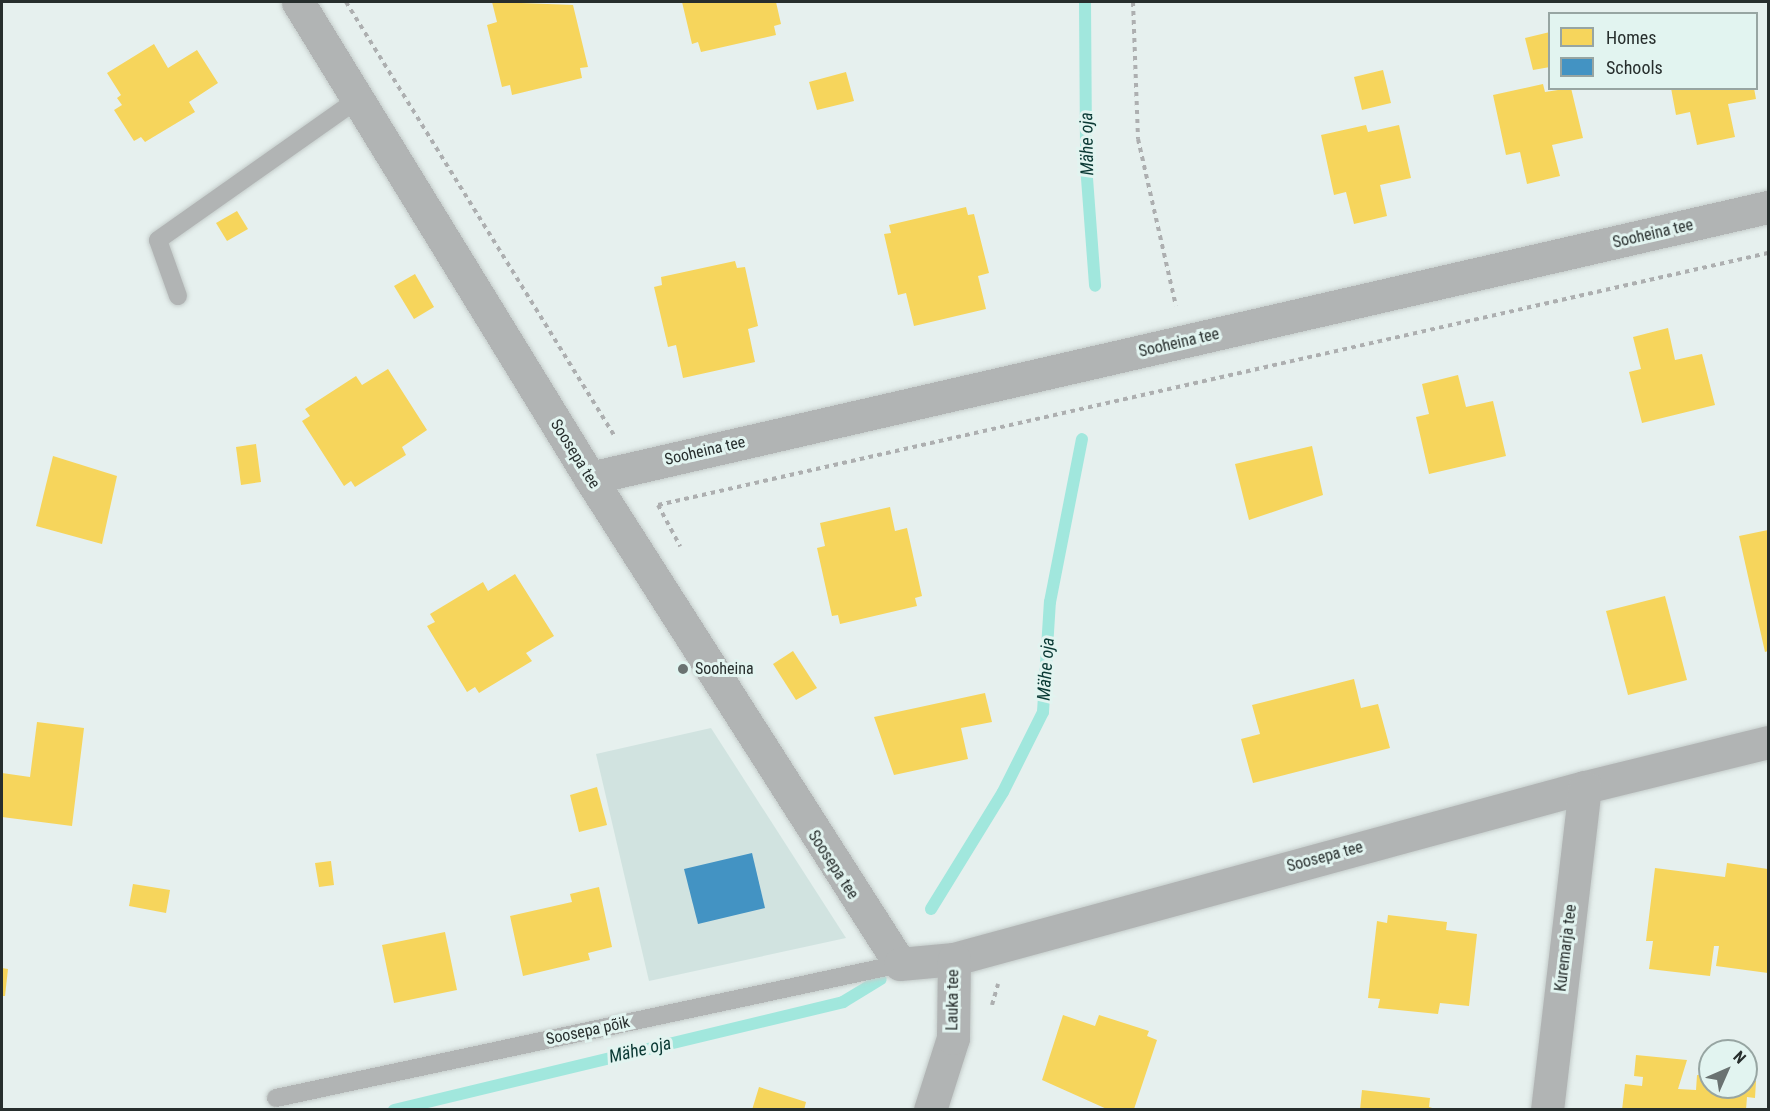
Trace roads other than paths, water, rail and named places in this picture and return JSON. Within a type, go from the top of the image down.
[{"type":"street","name":"Soosepa tee","points":[[298,2],[590,478],[900,964],[954,959],[1585,787],[1768,742]]},
{"type":"street","name":"Sooheina tee","points":[[590,478],[1768,207]]},
{"type":"street","name":"Kuremarja tee","points":[[1547,1110],[1585,787]]},
{"type":"street","name":"Lauka tee","points":[[930,1110],[953,1038],[954,959]]},
{"type":"lane","points":[[178,296],[158,240],[358,99]]},
{"type":"lane","name":"Soosepa põik","points":[[276,1098],[900,964]]},
{"type":"waterway","name":"Mähe oja","points":[[1085,2],[1086,165],[1095,286]]},
{"type":"waterway","name":"Mähe oja","points":[[931,909],[1003,792],[1043,712],[1050,602],[1082,439]]},
{"type":"waterway","name":"Mähe oja","points":[[394,1110],[843,1002],[881,979]]},
{"type":"place","name":"Sooheina","points":[[683,669]]}]
